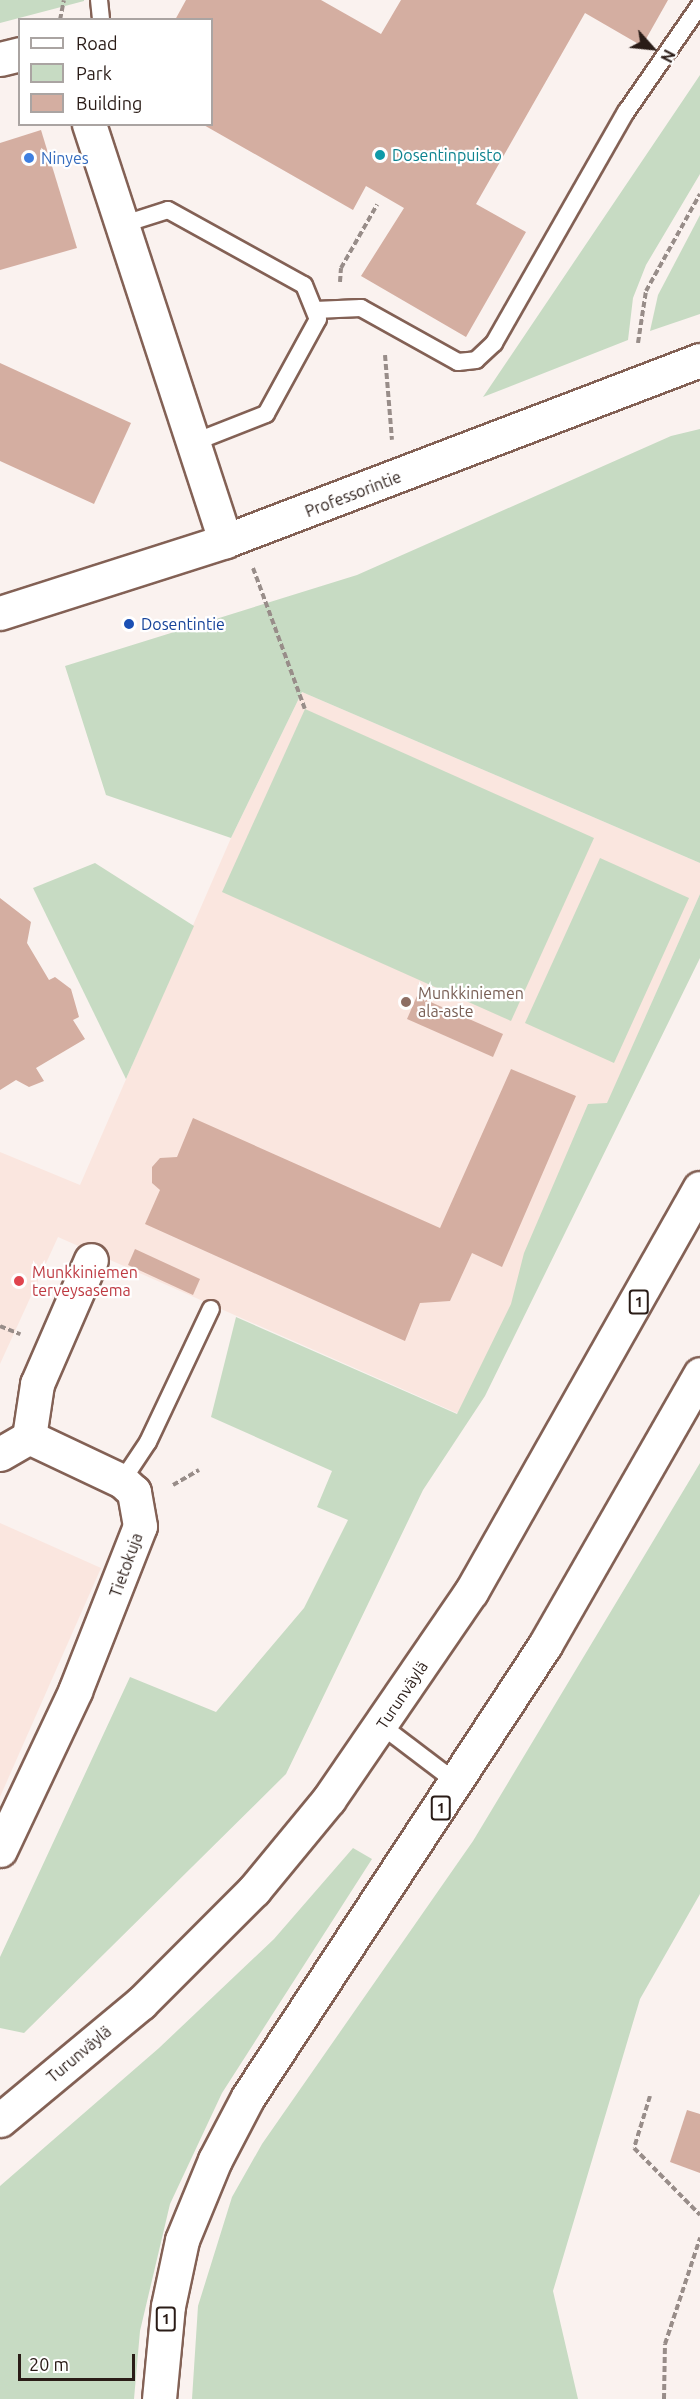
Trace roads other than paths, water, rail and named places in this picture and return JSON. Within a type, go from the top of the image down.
[{"type":"main road","points":[[0,59],[18,54]]},
{"type":"main road","points":[[90,126],[190,444],[225,541]]},
{"type":"main road","name":"Professorintie","points":[[0,613],[225,541],[700,360]]},
{"type":"main road","name":"Turunväylä","points":[[0,2120],[141,2003],[254,1890],[382,1726],[471,1592],[700,1188]]},
{"type":"main road","points":[[29,1437],[37,1384],[91,1260]]},
{"type":"main road","name":"1","points":[[159,2399],[168,2306],[182,2240],[215,2160],[248,2097],[457,1783],[544,1645],[700,1374]]},
{"type":"main road","points":[[0,1454],[29,1437]]},
{"type":"main road","points":[[29,1437],[122,1481]]},
{"type":"main road","name":"Tietokuja","points":[[0,1850],[131,1557],[140,1511],[134,1492],[122,1481]]},
{"type":"lane","points":[[99,0],[101,18]]},
{"type":"lane","points":[[315,310],[361,308],[458,363],[476,360],[494,343],[614,132],[700,5]]},
{"type":"lane","points":[[121,225],[168,210],[304,285],[318,319],[266,414],[190,444]]},
{"type":"lane","points":[[122,1481],[148,1442],[211,1309]]},
{"type":"lane","points":[[382,1726],[457,1783]]},
{"type":"place","name":"Dosentinpuisto","points":[[380,155]]},
{"type":"place","name":"Ninyes","points":[[29,158]]},
{"type":"place","name":"Dosentintie","points":[[129,624]]},
{"type":"place","name":"Munkkiniemen ala-aste","points":[[406,1002]]},
{"type":"place","name":"Munkkiniemen terveysasema","points":[[19,1281]]}]
